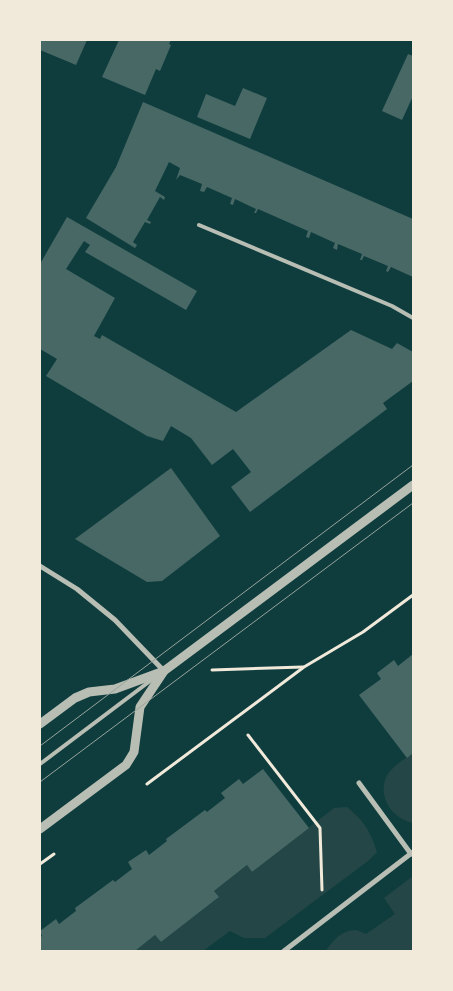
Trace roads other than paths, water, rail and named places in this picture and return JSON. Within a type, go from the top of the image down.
[{"type":"street","points":[[40,724],[75,698],[89,692],[115,690],[164,671],[413,485]]},
{"type":"street","points":[[40,566],[77,590],[115,620],[164,671]]},
{"type":"street","points":[[40,829],[126,765],[134,752],[140,707],[164,671]]},
{"type":"street","points":[[284,951],[412,853],[359,783]]},
{"type":"lane","points":[[199,224],[392,306],[413,318]]},
{"type":"lane","points":[[40,764],[164,671]]},
{"type":"tram line","points":[[40,746],[413,465]]},
{"type":"tram line","points":[[40,782],[413,503]]}]
